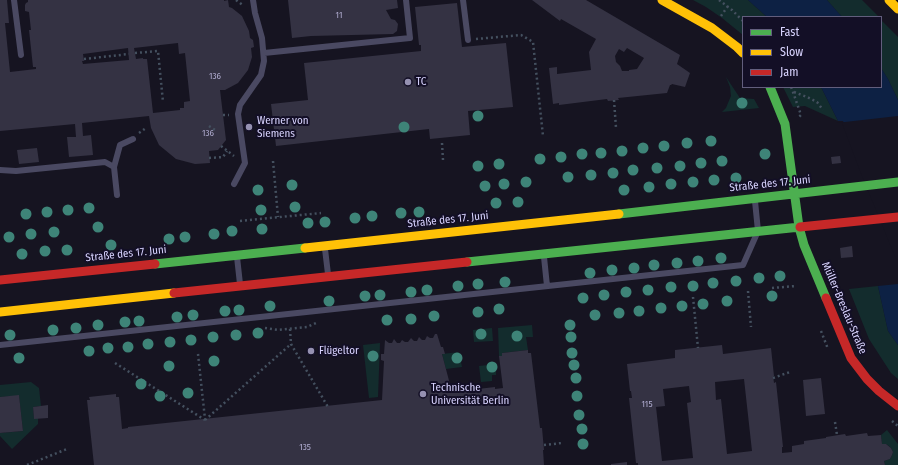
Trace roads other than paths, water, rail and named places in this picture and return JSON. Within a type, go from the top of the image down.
[{"type":"main road","points":[[662,0],[712,28],[742,52]]},
{"type":"main road","points":[[888,0],[898,8]]},
{"type":"main road","name":"Müller-Breslau-Straße","points":[[770,88],[784,124],[799,227],[804,245],[851,358],[867,379],[898,406]]},
{"type":"main road","name":"Straße des 17. Juni","points":[[0,280],[465,231],[898,182]]},
{"type":"main road","points":[[0,312],[898,216]]},
{"type":"lane","points":[[14,0],[21,55]]},
{"type":"lane","points":[[234,184],[245,163],[238,114],[240,105],[261,75],[264,61],[262,38],[253,0]]},
{"type":"lane","points":[[264,53],[410,38],[406,0]]},
{"type":"lane","points":[[463,0],[468,40]]},
{"type":"lane","points":[[117,195],[114,167],[120,145],[133,138]]},
{"type":"lane","points":[[0,170],[16,170],[105,162],[114,167]]},
{"type":"lane","points":[[0,345],[743,265],[758,231],[754,198]]},
{"type":"lane","points":[[325,246],[329,276]]},
{"type":"lane","points":[[543,253],[547,286]]},
{"type":"lane","points":[[237,255],[240,286]]},
{"type":"water","points":[[748,0],[827,0],[841,16],[766,16]]},
{"type":"water","points":[[882,70],[898,100],[898,258],[843,121],[838,121],[822,88],[882,88]]},
{"type":"water","points":[[898,284],[898,345],[888,331],[878,286]]},
{"type":"place","name":"TC","points":[[408,82]]},
{"type":"place","name":"Werner von Siemens","points":[[249,127]]},
{"type":"place","name":"Flügeltor","points":[[311,351]]},
{"type":"place","name":"Technische Universität Berlin","points":[[423,394]]}]
